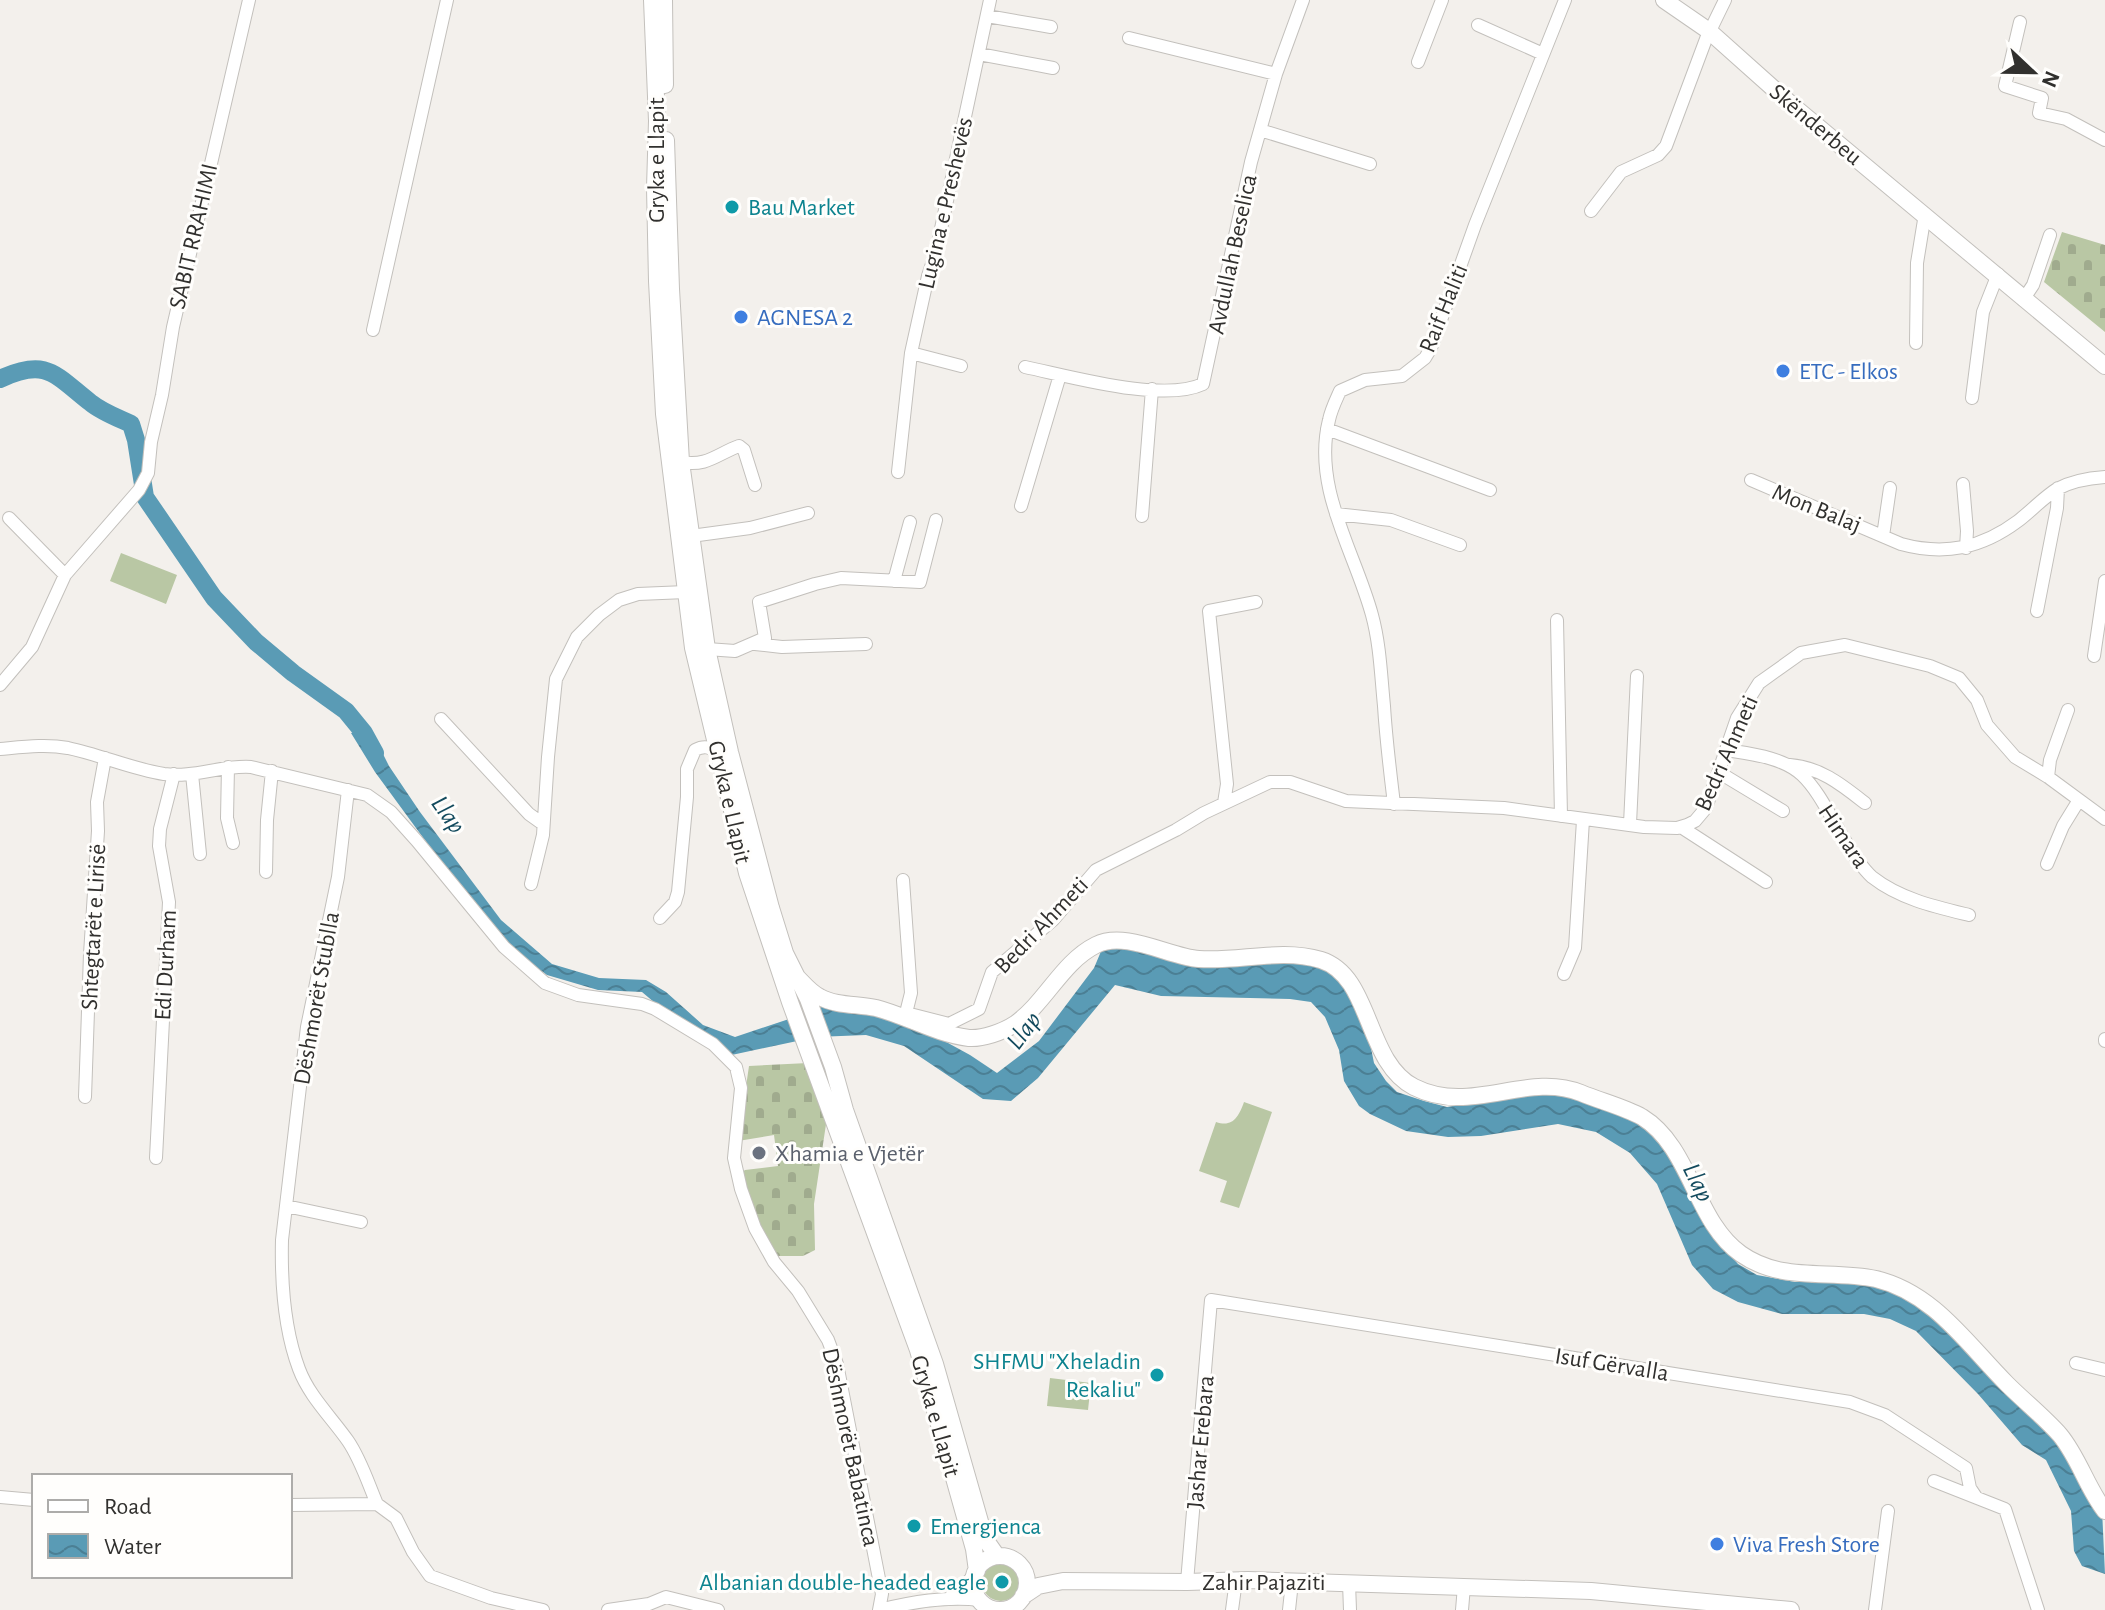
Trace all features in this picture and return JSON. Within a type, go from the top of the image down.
[{"type":"main road","name":"Gryka e Llapit","points":[[652,0],[657,121],[657,281],[664,414],[693,648],[712,702]]},
{"type":"main road","name":"Gryka e Llapit","points":[[664,0],[671,289],[681,462],[712,702],[747,873],[790,1002],[918,1350],[974,1549],[976,1574]]},
{"type":"main road","name":"Skënderbeu","points":[[1665,0],[1709,31],[1793,106],[2105,366]]},
{"type":"main road","name":"Gryka e Llapit","points":[[722,752],[771,908],[796,976],[810,993],[845,1110],[935,1364],[985,1539],[997,1556]]},
{"type":"main road","points":[[810,993],[823,999],[877,1008],[949,1034],[974,1038],[1015,1023],[1074,961],[1100,942],[1129,942],[1197,959],[1268,954],[1322,960],[1347,977],[1393,1071],[1410,1085],[1437,1097],[1482,1097],[1552,1085],[1574,1090],[1643,1118],[1675,1150],[1718,1229],[1740,1254],[1784,1272],[1874,1279],[1910,1291],[1947,1319],[1988,1365],[2060,1435],[2079,1464],[2092,1494],[2105,1511]]},
{"type":"main road","points":[[997,1556],[1010,1558],[1021,1565],[1027,1583],[1017,1604],[1002,1609],[984,1605],[974,1589],[976,1574],[985,1561],[997,1556]]},
{"type":"main road","name":"Zahir Pajaziti","points":[[1021,1565],[1036,1574],[1063,1581]]},
{"type":"main road","name":"Zahir Pajaziti","points":[[1017,1604],[1038,1586],[1063,1581],[1236,1580],[1591,1591],[1702,1606],[1791,1610]]},
{"type":"street","name":"SABIT RRAHIMI","points":[[0,685],[32,647],[65,575],[139,490],[148,473],[173,327],[249,0]]},
{"type":"street","points":[[373,330],[447,0]]},
{"type":"street","name":"Lugina e Preshevës","points":[[898,472],[911,353],[990,0]]},
{"type":"street","name":"Avdullah Beselica","points":[[1025,367],[1152,389],[1193,389],[1203,384],[1260,130],[1303,0]]},
{"type":"street","points":[[1418,62],[1442,0]]},
{"type":"street","name":"Raif Haliti","points":[[1394,804],[1372,615],[1336,514],[1326,456],[1329,418],[1340,391],[1365,380],[1402,376],[1425,358],[1431,348],[1475,225],[1565,0]]},
{"type":"street","points":[[1591,211],[1621,172],[1658,155],[1666,146],[1709,31],[1725,0]]},
{"type":"street","points":[[987,16],[1051,27]]},
{"type":"street","points":[[2020,22],[2005,86],[2042,98],[2039,113],[2066,119],[2105,140]]},
{"type":"street","points":[[1478,25],[1543,54]]},
{"type":"street","points":[[1129,38],[1276,74]]},
{"type":"street","points":[[979,54],[1053,68]]},
{"type":"street","points":[[1260,130],[1370,164]]},
{"type":"street","points":[[1916,343],[1917,263],[1925,214]]},
{"type":"street","points":[[2023,300],[2033,285],[2050,235]]},
{"type":"street","points":[[1972,398],[1983,312],[1998,274]]},
{"type":"street","points":[[911,353],[961,366]]},
{"type":"street","points":[[1021,506],[1060,375]]},
{"type":"street","points":[[1142,516],[1152,389]]},
{"type":"street","points":[[1327,429],[1490,490]]},
{"type":"street","points":[[681,462],[704,463],[739,446],[744,450],[755,485]]},
{"type":"street","name":"Mon Balaj","points":[[1751,480],[1923,550],[1966,548],[2002,532],[2058,488],[2105,477]]},
{"type":"street","points":[[1963,484],[1966,548]]},
{"type":"street","name":"Mon Balaj","points":[[1883,536],[1890,488]]},
{"type":"street","points":[[2037,611],[2058,488]]},
{"type":"street","points":[[691,536],[750,528],[808,513]]},
{"type":"street","points":[[1336,514],[1391,520],[1460,545]]},
{"type":"street","points":[[9,518],[65,575]]},
{"type":"street","points":[[707,649],[735,651],[765,638],[759,602],[815,584],[841,578],[920,582],[936,520]]},
{"type":"street","points":[[894,581],[910,522]]},
{"type":"street","points":[[2094,656],[2105,581]]},
{"type":"street","points":[[531,884],[543,824],[556,679],[577,637],[619,600],[638,594],[686,592]]},
{"type":"street","points":[[1224,803],[1227,784],[1209,611],[1256,602]]},
{"type":"street","points":[[1557,620],[1561,816]]},
{"type":"street","points":[[748,645],[866,644]]},
{"type":"street","name":"Bedri Ahmeti","points":[[903,880],[911,993],[906,1013],[949,1024],[979,1009],[992,972],[1053,920],[1096,870],[1270,782],[1290,782],[1346,801],[1504,808],[1644,827],[1681,827],[1695,821],[1706,808],[1737,718],[1759,683],[1801,653],[1845,645],[1930,666],[1959,678],[1977,700],[1987,725],[2015,757],[2105,819]]},
{"type":"street","points":[[1630,824],[1637,676]]},
{"type":"street","points":[[2048,777],[2050,760],[2068,710]]},
{"type":"street","points":[[441,719],[529,814],[543,824]]},
{"type":"street","points":[[660,918],[675,902],[678,892],[687,769],[695,750],[702,746],[722,752]]},
{"type":"street","name":"Dëshmorët Babatinca","points":[[0,749],[65,748],[174,774],[251,767],[367,795],[391,812],[504,947],[545,983],[578,995],[642,1004],[713,1044],[736,1067],[741,1088],[734,1143],[735,1171],[755,1228],[774,1262],[798,1291],[828,1340],[837,1364],[882,1594],[879,1610]]},
{"type":"street","name":"Himara","points":[[1726,750],[1787,765],[1803,776],[1869,874],[1899,894],[1969,915]]},
{"type":"street","name":"Shtegtarët e Lirisë","points":[[85,1097],[97,802],[105,758]]},
{"type":"street","points":[[1787,765],[1808,767],[1837,781],[1865,803]]},
{"type":"street","points":[[228,767],[227,818],[233,843]]},
{"type":"street","points":[[266,872],[272,771]]},
{"type":"street","points":[[1720,773],[1783,811]]},
{"type":"street","name":"Edi Durham","points":[[156,1158],[169,902],[159,846],[160,829],[174,774]]},
{"type":"street","points":[[192,774],[200,854]]},
{"type":"street","name":"Dëshmorët Stublla","points":[[348,790],[338,877],[307,1027],[286,1206],[282,1271],[291,1338],[299,1368],[350,1444],[377,1504],[396,1518],[413,1552],[430,1576],[490,1604],[543,1610]]},
{"type":"street","points":[[2047,864],[2063,826],[2079,800]]},
{"type":"street","points":[[1564,974],[1575,948],[1583,820]]},
{"type":"street","points":[[1681,827],[1766,882]]},
{"type":"street","points":[[286,1206],[361,1222]]},
{"type":"street","name":"Isuf Gërvalla","points":[[1211,1300],[1850,1402],[1885,1415],[1966,1468],[1970,1488],[1976,1497]]},
{"type":"street","name":"Jashar Erebara","points":[[1187,1582],[1211,1300]]},
{"type":"street","points":[[2076,1363],[2105,1370]]},
{"type":"street","points":[[1934,1481],[2005,1509],[2038,1610]]},
{"type":"street","points":[[0,1497],[32,1500]]},
{"type":"street","points":[[292,1505],[377,1504]]},
{"type":"street","points":[[1875,1610],[1888,1511]]},
{"type":"street","points":[[948,1599],[976,1574]]},
{"type":"street","points":[[1232,1610],[1236,1580]]},
{"type":"street","points":[[1289,1610],[1292,1582]]},
{"type":"street","points":[[1349,1583],[1350,1610]]},
{"type":"street","points":[[1462,1610],[1464,1586]]},
{"type":"street","points":[[608,1610],[649,1604],[666,1597],[718,1610]]},
{"type":"street","points":[[879,1610],[948,1599],[984,1605]]},
{"type":"green space","points":[[2062,232],[2105,245],[2105,332],[2044,282]]},
{"type":"green space","points":[[121,553],[177,575],[166,604],[110,581]]},
{"type":"green space","points":[[808,1063],[828,1111],[814,1204],[815,1250],[803,1256],[777,1256],[767,1243],[741,1173],[778,1166],[774,1135],[738,1141],[749,1066]]},
{"type":"green space","points":[[1244,1102],[1272,1112],[1239,1208],[1220,1202],[1227,1181],[1199,1171],[1216,1122],[1231,1122]]},
{"type":"green space","points":[[1050,1378],[1091,1383],[1088,1410],[1047,1406]]},
{"type":"green space","points":[[1001,1563],[1014,1569],[1020,1582],[1014,1595],[1001,1601],[988,1595],[982,1582],[988,1569]]},
{"type":"water","points":[[371,730],[389,766],[420,812],[501,920],[552,964],[599,978],[646,980],[666,992],[703,1025],[735,1037],[789,1019],[815,1004],[906,1020],[997,1073],[1039,1041],[1094,968],[1102,949],[1135,948],[1296,961],[1327,969],[1355,1000],[1374,1063],[1386,1081],[1397,1092],[1424,1101],[1447,1107],[1566,1090],[1616,1108],[1658,1135],[1714,1236],[1738,1264],[1757,1275],[1795,1282],[1848,1281],[1886,1285],[1917,1299],[2036,1410],[2102,1509],[2105,1574],[2082,1566],[2074,1551],[2071,1511],[2046,1460],[2022,1445],[1978,1394],[1916,1331],[1890,1319],[1864,1314],[1782,1314],[1738,1302],[1713,1289],[1692,1265],[1657,1184],[1630,1153],[1596,1132],[1558,1124],[1481,1136],[1448,1137],[1406,1131],[1359,1106],[1344,1081],[1339,1050],[1325,1017],[1311,1002],[1290,999],[1161,996],[1115,985],[1038,1078],[1011,1101],[983,1099],[904,1046],[866,1035],[816,1037],[727,1056],[713,1052],[642,992],[598,990],[547,975],[518,954],[446,869],[375,772],[351,733]]},
{"type":"waterway","name":"Llap","points":[[0,379],[29,370],[50,372],[95,406],[131,424],[145,497],[214,598],[256,642],[346,711],[375,753]]},
{"type":"place","name":"Bau Market","points":[[732,207]]},
{"type":"place","name":"AGNESA 2","points":[[741,317]]},
{"type":"place","name":"ETC - Elkos","points":[[1783,371]]},
{"type":"place","name":"Xhamia e Vjetër","points":[[759,1153]]},
{"type":"place","name":"SHFMU \"Xheladin Rekaliu\"","points":[[1157,1375]]},
{"type":"place","name":"Emergjenca","points":[[914,1526]]},
{"type":"place","name":"Viva Fresh Store","points":[[1717,1544]]},
{"type":"place","name":"Albanian double-headed eagle","points":[[1002,1582]]}]
